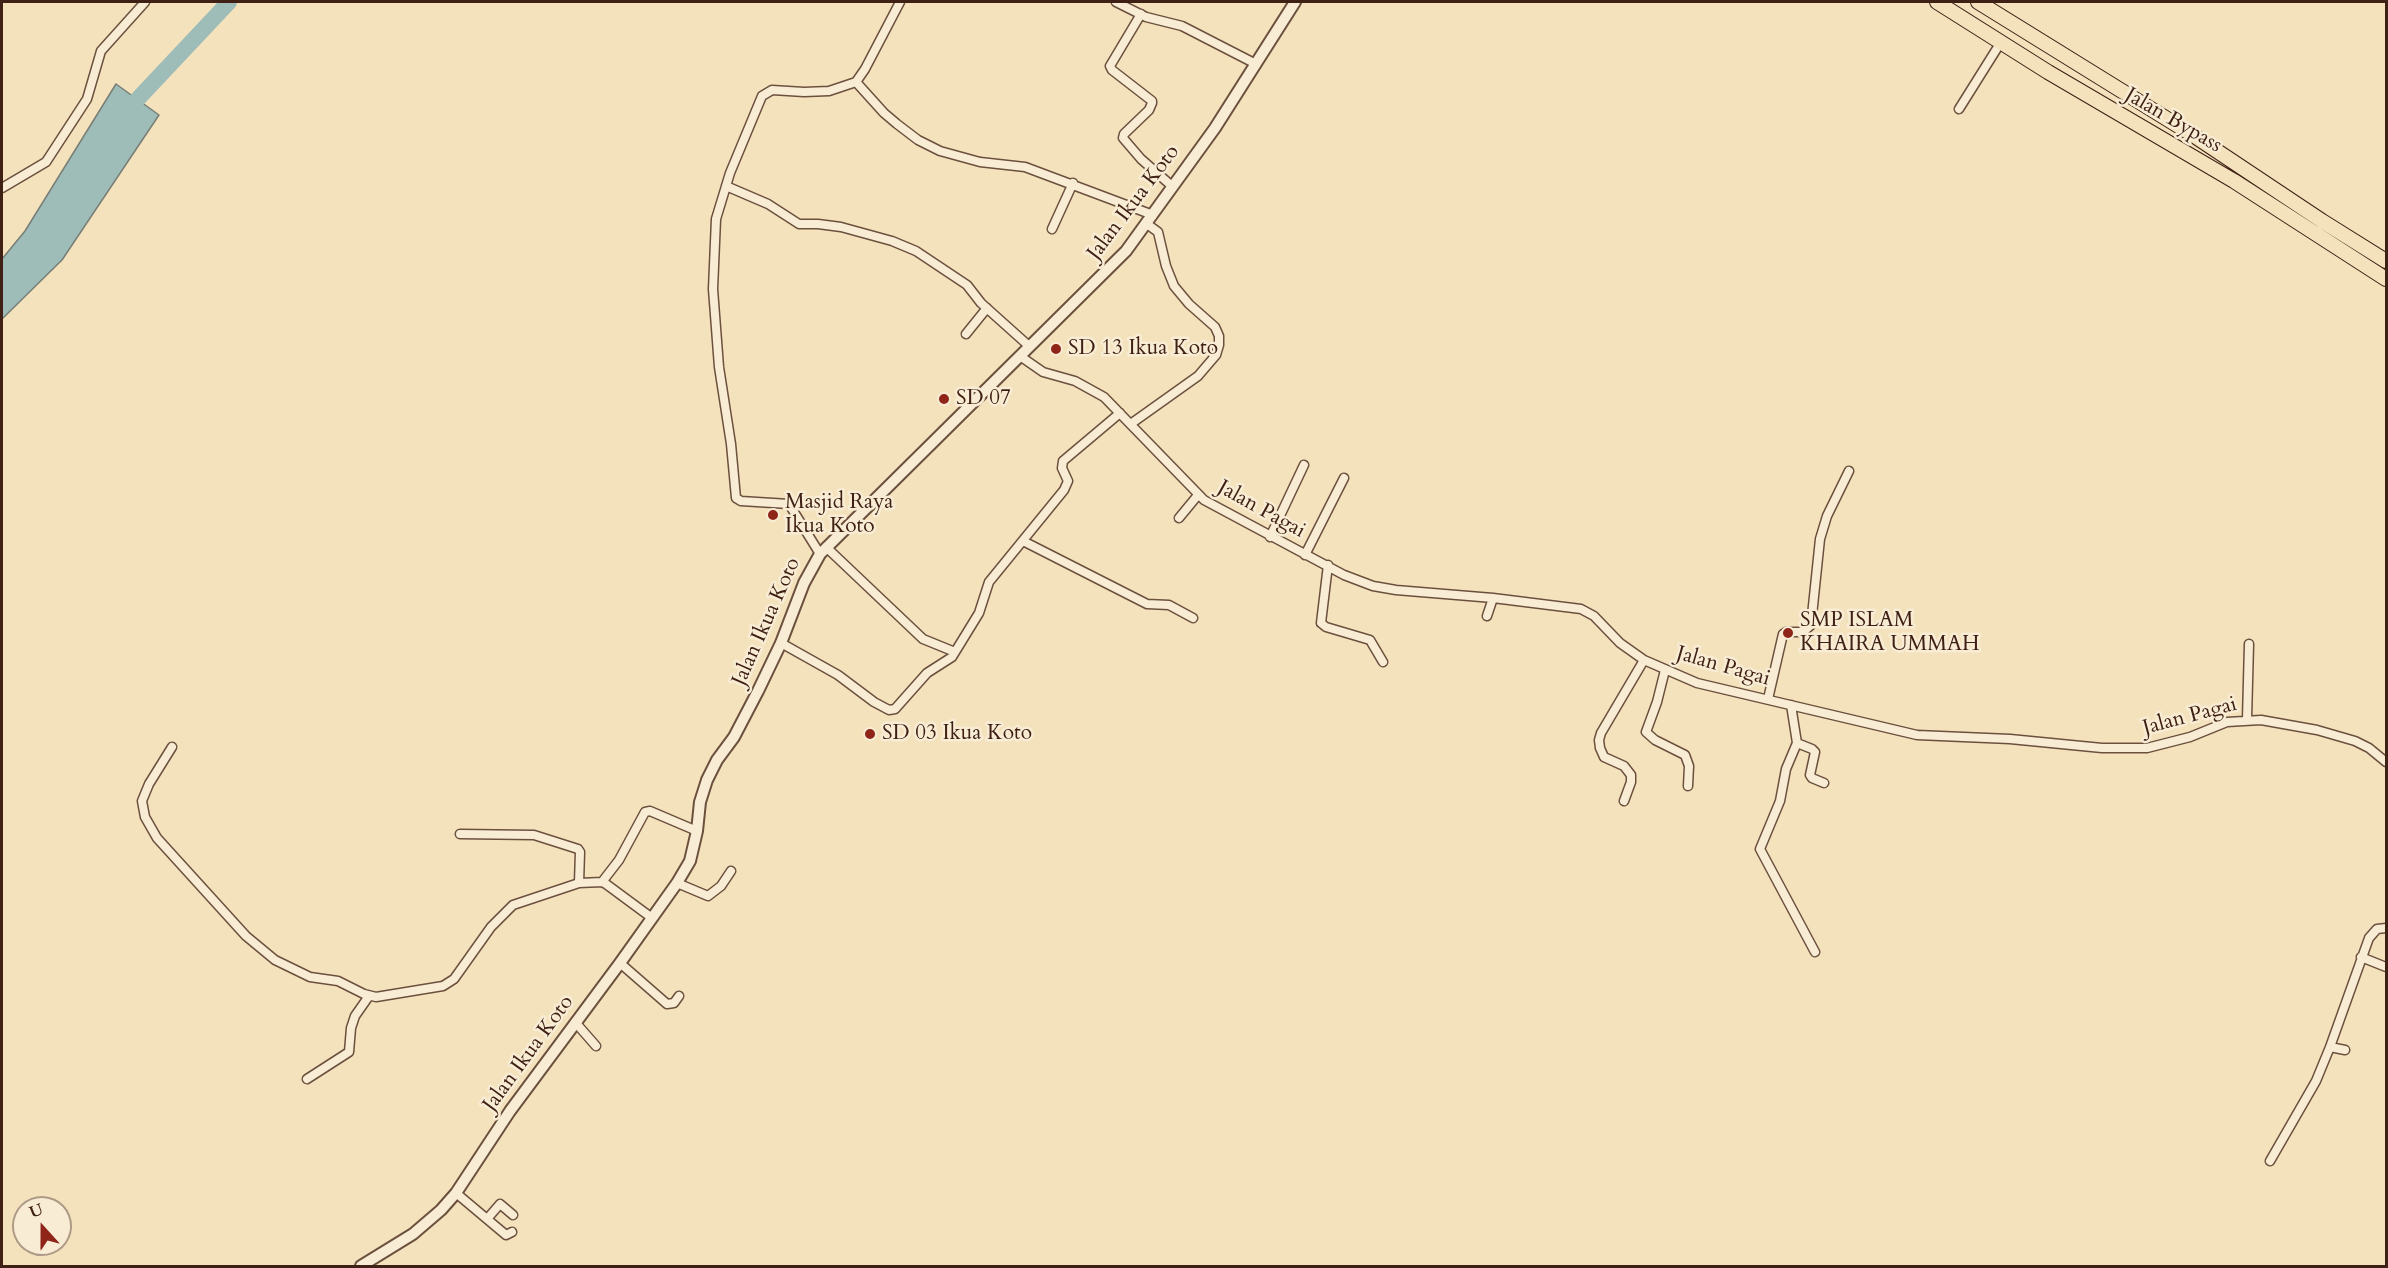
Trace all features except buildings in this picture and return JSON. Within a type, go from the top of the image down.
[{"type":"highway","name":"Jalan Bypass","points":[[1937,2],[2234,181],[2386,279]]},
{"type":"highway","points":[[1978,2],[2193,135],[2386,261]]},
{"type":"street","points":[[2,188],[46,162],[87,99],[100,51],[145,2]]},
{"type":"street","points":[[900,2],[866,69],[856,82],[829,91],[772,90],[765,93],[726,186],[716,219],[712,289],[719,367],[736,498],[741,501],[789,504],[823,550],[918,634],[931,643],[955,652]]},
{"type":"street","points":[[1116,2],[1141,14],[1182,26],[1256,64]]},
{"type":"street","name":"Jalan Ikua Koto","points":[[360,1266],[412,1234],[441,1210],[456,1193],[510,1111],[677,882],[690,861],[697,831],[700,802],[707,780],[717,760],[734,737],[781,643],[804,583],[823,550],[1126,251],[1215,128],[1295,2]]},
{"type":"street","points":[[1141,14],[1110,66],[1112,70],[1152,100],[1149,110],[1124,134],[1124,138],[1141,159],[1173,187]]},
{"type":"street","points":[[1959,109],[2001,42]]},
{"type":"street","points":[[856,82],[891,119],[918,140],[940,151],[986,164],[1024,167],[1073,183],[1150,219],[1158,232],[1166,266],[1174,286],[1188,304],[1215,327],[1219,336],[1219,345],[1216,355],[1198,376],[1132,423]]},
{"type":"street","points":[[1052,229],[1073,183]]},
{"type":"street","points":[[726,186],[768,204],[799,224],[829,225],[908,247],[967,285],[987,308],[1029,346]]},
{"type":"street","points":[[966,334],[987,308]]},
{"type":"street","name":"Jalan Pagai","points":[[1020,356],[1043,372],[1091,389],[1104,397],[1132,423],[1197,495],[1270,537],[1344,575],[1373,586],[1581,609],[1589,612],[1620,643],[1644,660],[1697,683],[1917,735],[2010,739],[2102,748],[2147,748],[2165,745],[2227,722],[2247,719],[2282,723],[2355,741],[2369,748],[2386,762]]},
{"type":"street","points":[[781,643],[838,675],[864,696],[889,710],[895,709],[917,682],[947,661],[955,652],[979,614],[989,582],[1067,486],[1068,481],[1062,468],[1063,461],[1120,413]]},
{"type":"street","points":[[1270,537],[1304,465]]},
{"type":"street","points":[[1768,699],[1783,634],[1806,631],[1811,625],[1820,539],[1827,516],[1849,471]]},
{"type":"street","points":[[1305,555],[1344,478]]},
{"type":"street","points":[[1179,518],[1197,495]]},
{"type":"street","points":[[1023,541],[1147,604],[1169,605],[1193,618]]},
{"type":"street","points":[[1328,566],[1321,623],[1326,627],[1370,640],[1383,662]]},
{"type":"street","points":[[1487,616],[1493,598]]},
{"type":"street","points":[[2247,719],[2249,644]]},
{"type":"street","points":[[1624,801],[1631,782],[1630,775],[1624,766],[1604,757],[1599,740],[1644,660]]},
{"type":"street","points":[[1665,670],[1646,732],[1655,740],[1685,755],[1689,766],[1688,786]]},
{"type":"street","points":[[1791,705],[1797,743],[1786,769],[1780,801],[1760,849],[1815,952]]},
{"type":"street","points":[[1797,743],[1814,751],[1810,775],[1824,783]]},
{"type":"street","points":[[172,747],[149,784],[142,801],[145,817],[162,845],[177,858],[246,936],[274,960],[310,977],[338,981],[369,996],[391,996],[449,984],[505,910],[518,902],[579,883],[602,882],[652,918]]},
{"type":"street","points":[[602,882],[619,860],[647,811],[697,831]]},
{"type":"street","points":[[460,834],[534,835],[578,849],[580,852],[579,883]]},
{"type":"street","points":[[677,882],[708,896],[721,886],[731,871]]},
{"type":"street","points":[[2270,1161],[2316,1081],[2361,957],[2373,932],[2386,928]]},
{"type":"street","points":[[2361,957],[2386,967]]},
{"type":"street","points":[[620,963],[667,1004],[674,1003],[679,996]]},
{"type":"street","points":[[307,1079],[349,1052],[351,1029],[355,1016],[369,996]]},
{"type":"street","points":[[575,1022],[597,1046]]},
{"type":"street","points":[[2330,1047],[2345,1050]]},
{"type":"street","points":[[456,1193],[506,1235],[512,1232]]},
{"type":"street","points":[[487,1219],[500,1204],[513,1215]]},
{"type":"water","points":[[116,84],[159,115],[62,260],[2,319],[2,259],[25,231]]},
{"type":"waterway","points":[[125,116],[134,103],[229,2]]},
{"type":"place","name":"SD 13 Ikua Koto","points":[[1056,349]]},
{"type":"place","name":"SD 07","points":[[944,399]]},
{"type":"place","name":"Masjid Raya Ikua Koto","points":[[773,515]]},
{"type":"place","name":"SMP ISLAM KHAIRA UMMAH","points":[[1788,633]]},
{"type":"place","name":"SD 03 Ikua Koto","points":[[870,734]]}]
